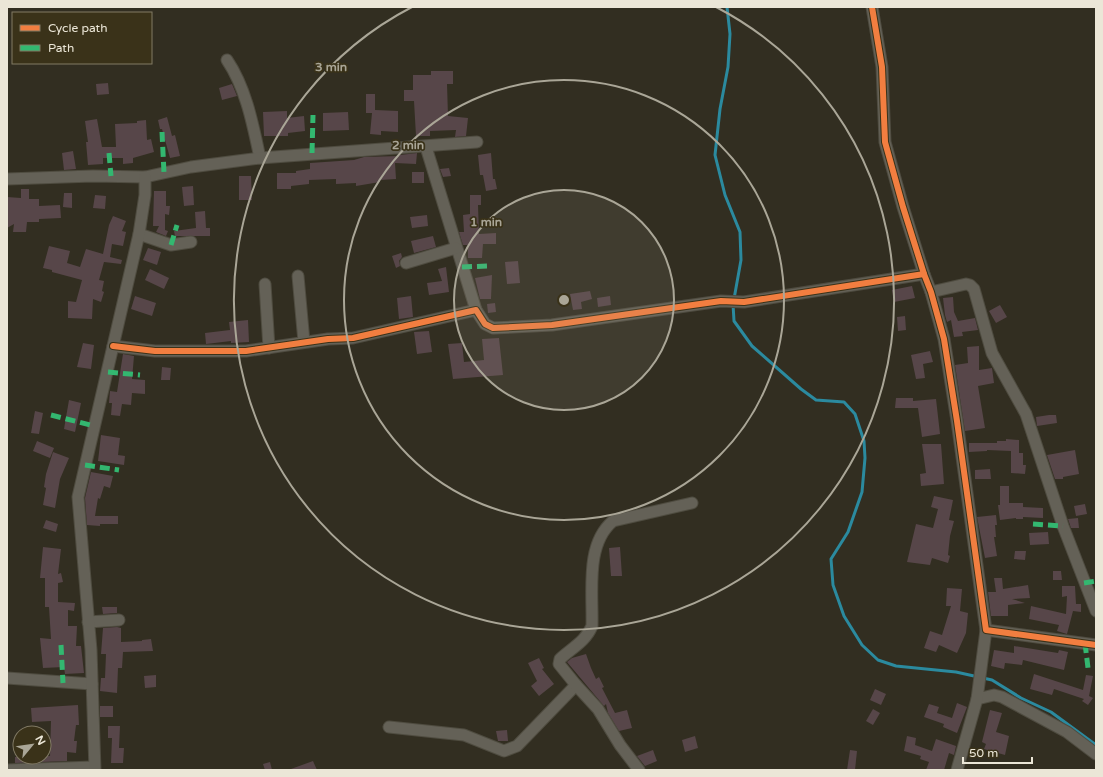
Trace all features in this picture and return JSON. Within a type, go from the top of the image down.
[{"type":"street","points":[[872,7],[882,67],[885,142],[924,274],[931,292],[950,373],[986,630],[984,657],[977,695],[958,770]]},
{"type":"street","points":[[226,60],[240,84],[254,131],[260,158]]},
{"type":"street","points":[[7,179],[102,176],[145,177],[191,167],[260,158],[312,153],[426,147],[477,142]]},
{"type":"street","points":[[426,147],[476,310],[485,324],[493,328],[552,324],[721,301],[744,302],[924,274]]},
{"type":"street","points":[[7,770],[95,769],[92,684],[78,497],[139,234],[145,195],[145,177]]},
{"type":"street","points":[[139,234],[171,245],[191,242]]},
{"type":"street","points":[[406,263],[456,248]]},
{"type":"street","points":[[298,276],[304,342]]},
{"type":"street","points":[[266,284],[269,348]]},
{"type":"street","points":[[931,292],[966,284],[970,285],[974,289],[992,352],[1029,420],[1063,526],[1096,611]]},
{"type":"street","points":[[113,346],[155,350],[246,351],[304,342],[353,338],[476,310]]},
{"type":"street","points":[[639,770],[620,745],[598,709],[576,685],[560,664],[560,659],[589,634],[592,626],[595,548],[604,528],[613,521],[692,503]]},
{"type":"street","points":[[88,622],[119,620]]},
{"type":"street","points":[[986,630],[1096,645]]},
{"type":"street","points":[[7,678],[92,684]]},
{"type":"street","points":[[389,727],[464,735],[497,749],[510,750],[517,746],[576,685]]},
{"type":"street","points":[[977,695],[994,695],[1002,697],[1067,732],[1096,754]]},
{"type":"building","points":[[431,71],[453,71],[453,84],[447,84],[448,116],[468,118],[466,136],[455,137],[456,130],[430,131],[430,136],[416,136],[414,101],[404,101],[404,90],[413,90],[413,75],[431,75]]},
{"type":"building","points":[[108,83],[109,94],[97,95],[96,84]]},
{"type":"building","points":[[232,84],[237,96],[222,100],[219,88]]},
{"type":"building","points":[[366,94],[375,94],[375,110],[398,111],[398,132],[381,131],[381,135],[370,134],[372,113],[366,113]]},
{"type":"building","points":[[287,111],[287,118],[304,116],[305,131],[288,133],[288,136],[264,136],[263,112]]},
{"type":"building","points":[[348,112],[349,130],[323,131],[323,113]]},
{"type":"building","points":[[167,117],[172,136],[175,135],[180,156],[170,158],[158,120]]},
{"type":"building","points":[[97,119],[102,147],[116,147],[115,124],[137,123],[137,121],[146,120],[147,140],[151,139],[154,152],[133,158],[133,163],[123,164],[123,158],[103,158],[103,164],[88,165],[86,142],[88,142],[85,121]]},
{"type":"building","points":[[73,151],[76,169],[64,170],[62,153]]},
{"type":"building","points":[[417,153],[416,164],[395,163],[396,179],[380,180],[380,182],[356,186],[356,183],[336,184],[336,179],[309,180],[309,184],[291,186],[291,189],[277,189],[277,173],[296,173],[296,171],[310,169],[310,163],[354,160],[364,157],[400,156]]},
{"type":"building","points":[[491,153],[493,179],[495,179],[497,189],[486,191],[483,175],[480,175],[478,155]]},
{"type":"building","points":[[449,168],[451,176],[443,177],[440,169]]},
{"type":"building","points":[[412,172],[424,172],[424,183],[412,183]]},
{"type":"building","points":[[239,176],[251,176],[252,200],[239,200]]},
{"type":"building","points":[[193,186],[194,205],[184,206],[182,187]]},
{"type":"building","points":[[21,189],[29,189],[29,199],[39,199],[39,206],[60,205],[61,218],[39,219],[39,222],[27,222],[26,232],[13,232],[14,224],[7,228],[7,197],[21,198]]},
{"type":"building","points":[[154,191],[166,191],[166,206],[170,206],[169,215],[165,214],[165,230],[168,231],[166,236],[156,232],[159,226],[153,226]]},
{"type":"building","points":[[64,193],[72,193],[72,208],[63,207]]},
{"type":"building","points":[[95,195],[106,196],[105,209],[93,208]]},
{"type":"building","points":[[470,195],[481,195],[481,205],[478,205],[479,234],[496,233],[496,244],[483,244],[482,258],[468,258],[468,245],[463,245],[459,232],[464,232],[463,215],[470,214]]},
{"type":"building","points":[[205,211],[206,228],[210,228],[210,236],[175,236],[174,231],[196,228],[195,212]]},
{"type":"building","points":[[427,215],[428,226],[412,228],[410,217]]},
{"type":"building","points":[[113,216],[126,221],[122,231],[126,232],[123,246],[112,244],[110,257],[122,260],[121,264],[104,262],[99,280],[104,281],[102,291],[104,292],[101,302],[93,299],[92,319],[68,318],[68,301],[76,302],[82,280],[43,268],[49,246],[70,251],[67,263],[80,267],[86,249],[103,254],[109,225]]},
{"type":"building","points":[[433,236],[436,247],[414,253],[411,241]]},
{"type":"building","points":[[148,248],[161,252],[157,265],[143,260]]},
{"type":"building","points":[[401,253],[402,257],[399,261],[400,266],[396,268],[392,256]]},
{"type":"building","points":[[518,261],[520,283],[507,284],[505,262]]},
{"type":"building","points":[[446,267],[449,292],[429,295],[427,283],[442,281],[438,269]]},
{"type":"building","points":[[150,269],[169,278],[164,289],[145,280]]},
{"type":"building","points":[[492,275],[491,299],[480,299],[475,278]]},
{"type":"building","points":[[912,286],[915,298],[894,302],[892,290]]},
{"type":"building","points":[[590,291],[592,299],[581,302],[582,309],[573,310],[570,294]]},
{"type":"building","points":[[135,296],[156,303],[152,316],[131,309]]},
{"type":"building","points":[[411,296],[413,317],[399,319],[397,298]]},
{"type":"building","points":[[610,296],[611,305],[598,307],[597,298]]},
{"type":"building","points":[[953,297],[954,312],[958,321],[975,318],[978,330],[962,332],[963,336],[954,337],[951,320],[947,322],[945,315],[943,298]]},
{"type":"building","points":[[495,303],[496,312],[488,313],[487,304]]},
{"type":"building","points":[[1000,305],[1007,317],[996,323],[989,311]]},
{"type":"building","points":[[905,316],[906,330],[898,331],[897,317]]},
{"type":"building","points":[[248,320],[249,342],[231,343],[231,341],[206,344],[205,333],[230,330],[229,322]]},
{"type":"building","points":[[429,331],[432,352],[417,354],[414,332]]},
{"type":"building","points":[[499,338],[503,375],[453,379],[448,344],[462,343],[464,362],[484,360],[482,339]]},
{"type":"building","points":[[83,343],[94,345],[91,369],[77,367]]},
{"type":"building","points":[[979,346],[979,370],[992,368],[994,383],[978,386],[985,428],[965,431],[955,365],[968,363],[967,347]]},
{"type":"building","points":[[930,351],[933,362],[923,364],[925,378],[916,379],[911,355]]},
{"type":"building","points":[[123,354],[134,356],[132,379],[145,380],[145,394],[132,393],[131,405],[122,404],[120,416],[111,415],[112,403],[109,403],[110,391],[117,392]]},
{"type":"building","points":[[162,367],[171,368],[170,380],[161,380]]},
{"type":"building","points":[[896,398],[913,398],[913,401],[936,399],[940,434],[922,437],[918,408],[895,408]]},
{"type":"building","points":[[69,400],[81,403],[75,432],[64,429]]},
{"type":"building","points":[[35,411],[43,413],[39,434],[31,433]]},
{"type":"building","points":[[1056,415],[1057,423],[1037,426],[1036,417]]},
{"type":"building","points":[[101,435],[120,438],[118,455],[125,456],[124,465],[98,461]]},
{"type":"building","points":[[1006,439],[1019,440],[1019,453],[1023,453],[1023,465],[1026,465],[1025,474],[1011,473],[1011,451],[987,450],[969,452],[969,443],[997,443],[997,441],[1006,441]]},
{"type":"building","points":[[37,441],[54,448],[50,458],[33,451]]},
{"type":"building","points":[[922,444],[941,444],[944,484],[921,486],[920,474],[926,473]]},
{"type":"building","points":[[1075,450],[1079,474],[1063,477],[1063,479],[1055,479],[1047,455]]},
{"type":"building","points":[[53,452],[69,458],[60,479],[55,508],[43,505],[46,488],[44,487],[46,474]]},
{"type":"building","points":[[990,469],[991,479],[975,479],[975,470]]},
{"type":"building","points":[[91,472],[113,476],[110,488],[104,486],[100,499],[98,498],[95,516],[118,516],[118,524],[100,524],[100,526],[87,525],[85,498]]},
{"type":"building","points":[[1000,486],[1009,486],[1009,503],[1023,503],[1023,507],[1043,508],[1043,518],[1023,517],[1023,519],[1016,518],[1000,520],[998,505],[1000,505]]},
{"type":"building","points":[[934,496],[953,500],[949,520],[954,521],[950,536],[948,555],[950,556],[948,563],[932,558],[930,565],[907,562],[916,524],[933,528],[938,509],[931,507]]},
{"type":"building","points":[[1085,504],[1087,514],[1076,516],[1074,506]]},
{"type":"building","points":[[996,515],[996,537],[994,537],[997,556],[985,558],[977,517]]},
{"type":"building","points":[[1078,518],[1079,528],[1071,528],[1068,519]]},
{"type":"building","points":[[46,520],[58,524],[56,532],[43,528]]},
{"type":"building","points":[[1048,532],[1049,544],[1030,545],[1029,533]]},
{"type":"building","points":[[43,547],[61,549],[58,574],[61,573],[63,582],[58,583],[58,602],[75,603],[74,611],[68,610],[68,626],[77,626],[76,646],[81,646],[84,673],[65,674],[64,667],[43,668],[40,638],[51,639],[49,607],[45,607],[45,578],[40,578]]},
{"type":"building","points":[[620,547],[622,576],[611,576],[609,548]]},
{"type":"building","points":[[1015,551],[1026,551],[1025,560],[1014,559]]},
{"type":"building","points":[[1053,571],[1061,571],[1062,580],[1053,580]]},
{"type":"building","points":[[994,578],[1002,578],[1003,589],[1028,585],[1030,598],[1012,599],[1025,603],[1008,605],[1008,616],[991,616],[988,592],[996,592]]},
{"type":"building","points":[[1062,586],[1075,586],[1076,604],[1081,604],[1081,612],[1073,611],[1067,634],[1057,631],[1059,625],[1029,619],[1031,606],[1066,614],[1067,596],[1062,597]]},
{"type":"building","points":[[947,588],[962,589],[960,611],[968,613],[966,633],[957,653],[939,645],[936,652],[924,648],[930,631],[942,635],[951,606],[946,606]]},
{"type":"building","points":[[102,607],[117,607],[117,613],[103,614]]},
{"type":"building","points":[[103,628],[121,628],[121,642],[151,639],[153,651],[123,652],[122,668],[118,668],[117,693],[100,691],[101,678],[105,678],[106,654],[101,654]]},
{"type":"building","points":[[1014,646],[1058,653],[1059,650],[1068,652],[1064,670],[1023,660],[1022,665],[1005,663],[1004,669],[991,666],[994,650],[1014,653]]},
{"type":"building","points":[[586,654],[596,679],[599,677],[604,687],[602,688],[615,713],[627,710],[632,728],[619,731],[608,713],[606,704],[604,706],[567,662],[572,658]]},
{"type":"building","points":[[539,658],[544,668],[542,669],[554,684],[539,696],[531,686],[537,681],[528,663]]},
{"type":"building","points":[[1034,674],[1083,690],[1086,675],[1093,676],[1089,696],[1093,698],[1088,705],[1082,701],[1084,699],[1054,689],[1052,695],[1030,689]]},
{"type":"building","points":[[156,675],[156,687],[145,688],[144,676]]},
{"type":"building","points":[[875,689],[886,694],[881,705],[870,700]]},
{"type":"building","points":[[957,703],[967,707],[957,733],[943,727],[944,724],[924,717],[929,704],[939,707],[937,713],[952,718]]},
{"type":"building","points":[[78,705],[79,725],[76,725],[74,741],[77,741],[76,753],[67,752],[67,761],[52,762],[51,721],[32,722],[31,708]]},
{"type":"building","points":[[100,706],[113,706],[113,717],[100,717]]},
{"type":"building","points":[[873,709],[880,713],[873,725],[866,721]]},
{"type":"building","points":[[990,710],[1002,713],[996,732],[1009,736],[1005,755],[984,749],[986,744],[982,742]]},
{"type":"building","points":[[108,726],[120,726],[119,748],[124,748],[123,763],[111,763],[112,738],[108,738]]},
{"type":"building","points":[[507,730],[508,741],[498,741],[496,731]]},
{"type":"building","points":[[695,736],[698,748],[685,752],[682,740]]},
{"type":"building","points":[[907,736],[916,738],[915,745],[932,751],[936,739],[956,746],[954,755],[949,753],[944,770],[926,770],[929,762],[920,759],[921,756],[904,751]]},
{"type":"building","points":[[653,750],[657,761],[645,766],[637,756]]},
{"type":"building","points":[[850,750],[857,751],[855,770],[847,770]]},
{"type":"building","points":[[313,761],[317,770],[291,770],[291,769]]},
{"type":"building","points":[[270,762],[272,770],[265,770],[263,764]]},
{"type":"waterway","points":[[727,7],[730,34],[728,67],[720,109],[715,155],[725,195],[740,232],[741,260],[734,299]]},
{"type":"waterway","points":[[733,304],[734,321],[752,346],[801,389],[816,400],[844,402],[855,414],[864,441],[865,458],[862,492],[848,532],[831,559],[833,585],[844,616],[862,645],[878,660],[896,666],[956,672],[992,680],[1021,698],[1051,712],[1096,745]]},
{"type":"marked path","points":[[312,153],[313,115]]},
{"type":"marked path","points":[[162,132],[164,173]]},
{"type":"marked path","points":[[109,153],[111,176]]},
{"type":"marked path","points":[[171,245],[177,225]]},
{"type":"marked path","points":[[462,267],[488,266]]},
{"type":"marked path","points":[[108,372],[140,375]]},
{"type":"marked path","points":[[51,415],[94,426]]},
{"type":"marked path","points":[[85,465],[119,470]]},
{"type":"marked path","points":[[1033,524],[1063,526]]},
{"type":"marked path","points":[[1084,583],[1096,581]]},
{"type":"marked path","points":[[1085,643],[1088,668]]},
{"type":"marked path","points":[[61,645],[63,683]]},
{"type":"cycle path","points":[[872,7],[882,67],[885,142],[903,207],[931,292],[944,339],[986,630],[1096,645]]},
{"type":"cycle path","points":[[113,346],[155,351],[246,351],[328,339],[353,338],[476,310],[485,324],[493,328],[552,325],[721,301],[744,302],[924,274]]}]
